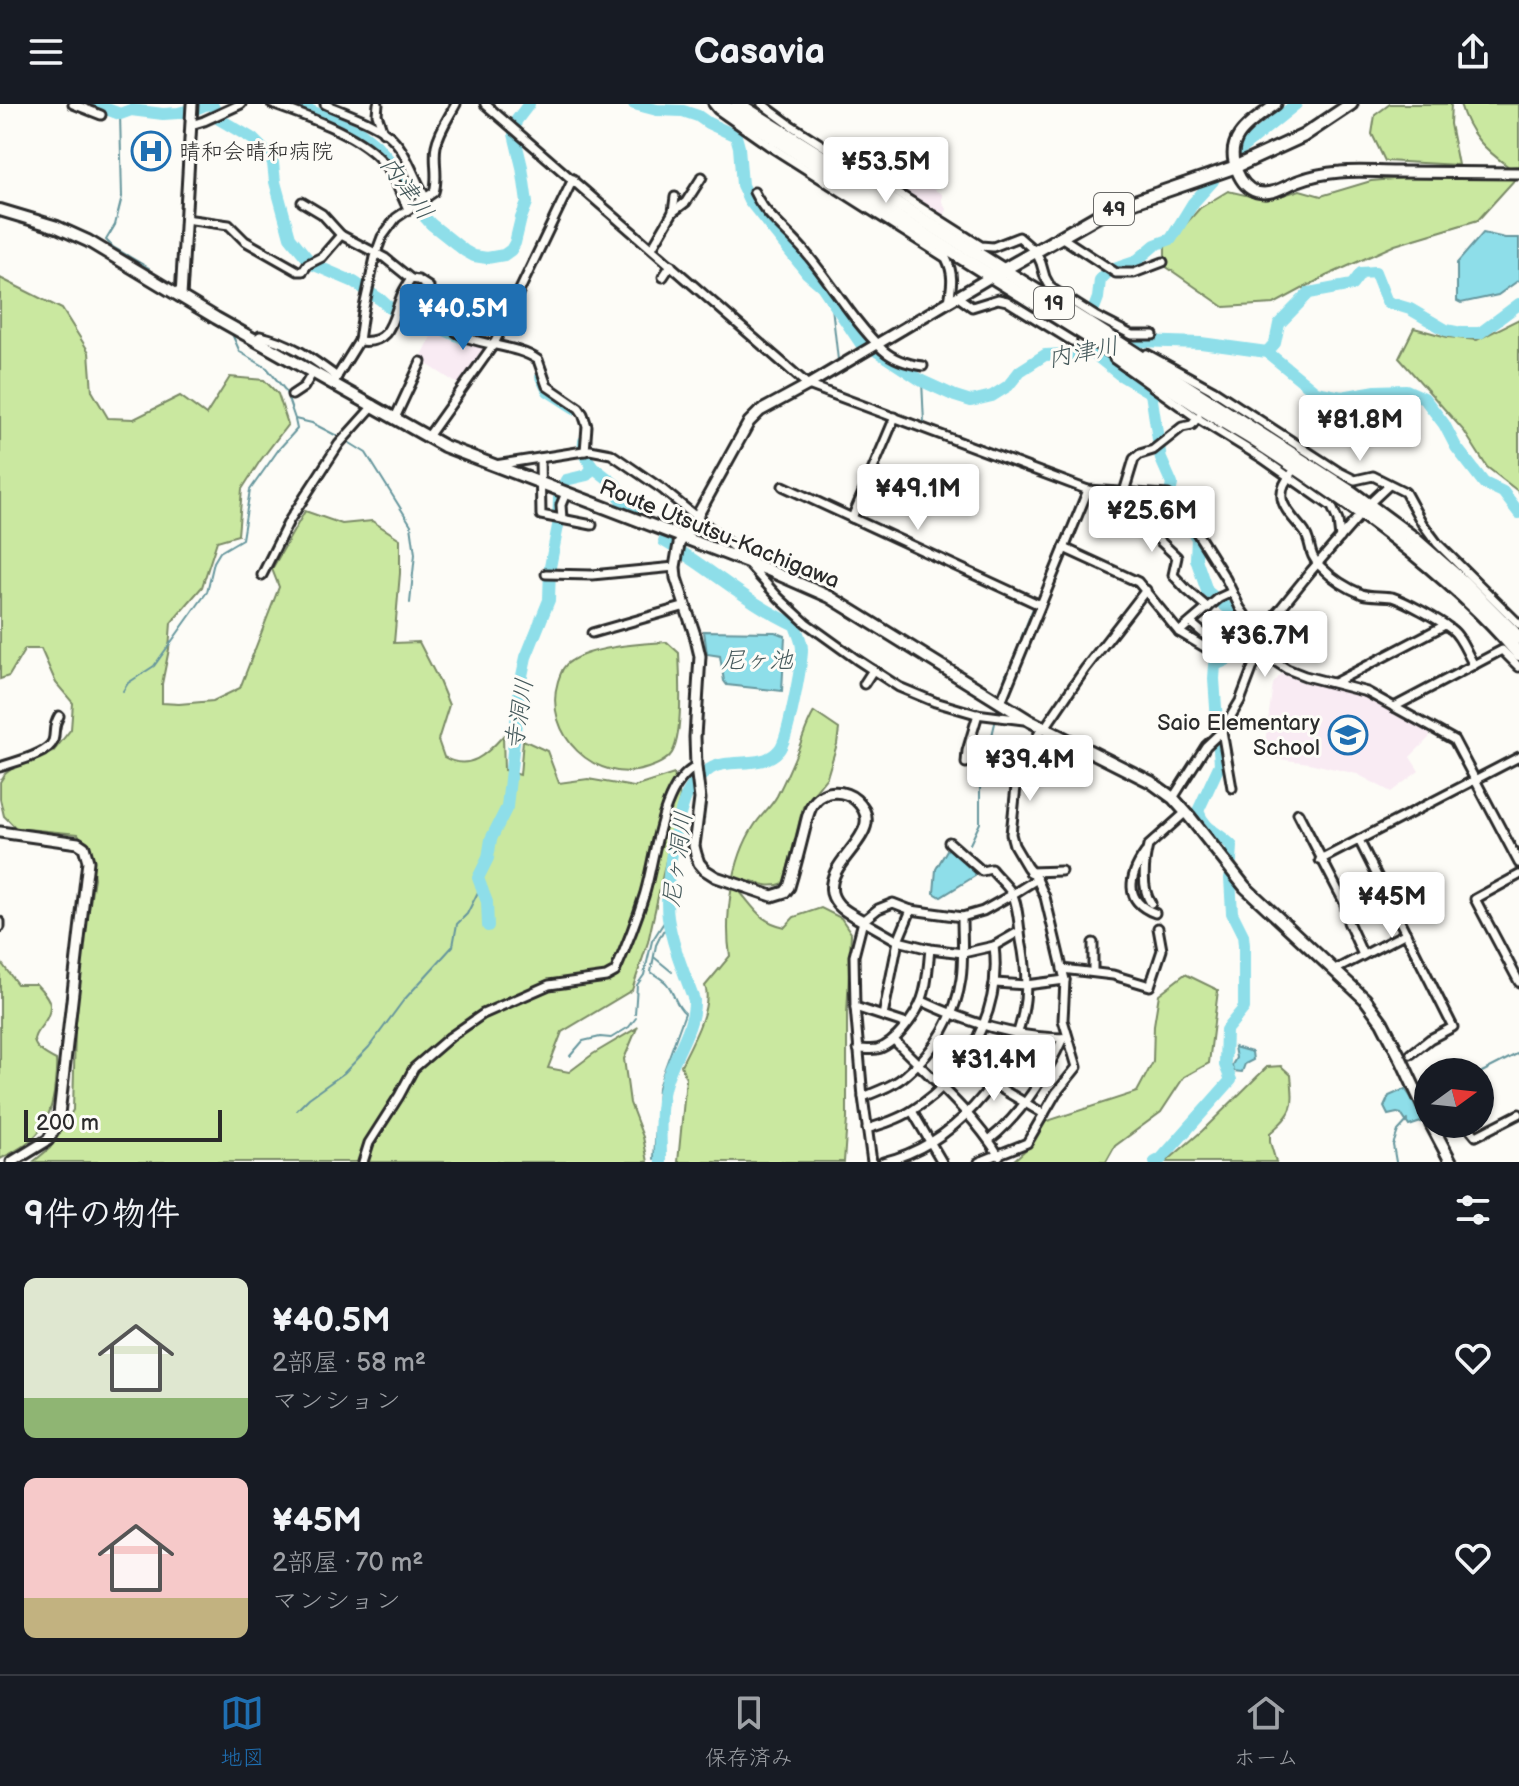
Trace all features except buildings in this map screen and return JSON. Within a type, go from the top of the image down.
[{"type":"highway","name":"19","points":[[721,104],[997,273],[1109,334],[1143,365]]},
{"type":"highway","name":"19","points":[[738,104],[1091,338],[1143,365],[1321,472],[1457,590],[1519,654]]},
{"type":"highway","name":"19","points":[[1366,510],[1413,538],[1519,638]]},
{"type":"main road","name":"49","points":[[997,273],[1101,214],[1235,167],[1303,136],[1351,104]]},
{"type":"main road","name":"Route Utsutsu-Kachigawa","points":[[0,210],[69,232],[255,340],[313,372],[335,380],[427,438],[566,493],[679,544],[747,561],[830,597],[1043,729],[1134,772],[1173,798],[1245,887],[1365,999],[1382,1022],[1414,1087]]},
{"type":"main road","points":[[1438,1138],[1451,1162]]},
{"type":"street","points":[[73,104],[101,115]]},
{"type":"street","points":[[181,297],[192,104]]},
{"type":"street","points":[[191,125],[241,104]]},
{"type":"street","points":[[272,104],[342,133],[367,148],[389,170],[408,209]]},
{"type":"street","points":[[325,104],[392,137],[406,157],[426,198]]},
{"type":"street","points":[[378,104],[377,114],[383,132]]},
{"type":"street","points":[[255,340],[260,336],[279,340],[302,351],[335,380],[359,341],[376,253],[388,227],[434,192],[439,136],[456,104]]},
{"type":"street","points":[[485,104],[808,385],[1088,490],[1168,495],[1177,501],[1259,635],[1259,648],[1240,701],[1222,731],[1206,746],[1173,798]]},
{"type":"street","points":[[713,104],[768,145],[946,258],[953,277],[954,299]]},
{"type":"street","points":[[762,104],[805,135],[981,246],[993,247],[1019,237],[1036,252],[1051,288],[1132,335],[1153,335]]},
{"type":"street","points":[[1276,104],[1240,132],[1234,142],[1235,167],[1241,179],[1255,192],[1266,193],[1309,178],[1341,172],[1519,173]]},
{"type":"street","points":[[652,248],[673,212],[686,202],[702,177]]},
{"type":"street","points":[[427,438],[494,344],[573,179]]},
{"type":"street","points":[[754,192],[766,212],[806,252],[853,317],[877,344],[897,360],[923,366]]},
{"type":"street","points":[[673,212],[675,197]]},
{"type":"street","points":[[302,202],[322,214],[341,235],[385,258],[411,279],[429,287],[429,300],[454,308],[449,323],[458,334],[515,349],[538,360],[547,386],[579,408],[586,420],[585,451]]},
{"type":"street","points":[[185,219],[229,225],[245,241],[298,271],[303,271],[308,264],[322,257],[341,235]]},
{"type":"street","points":[[1061,237],[1116,273],[1134,273],[1163,262]]},
{"type":"street","points":[[663,277],[671,265]]},
{"type":"street","points":[[997,273],[760,411],[749,422],[679,544],[675,567],[700,656],[695,737],[699,807],[694,846],[699,863],[705,870],[716,877],[772,896],[780,895],[789,887],[812,805],[823,795],[847,794],[864,811],[866,827],[833,875],[832,893],[840,908],[898,941],[930,949],[963,953],[994,946],[1020,931]]},
{"type":"street","points":[[359,341],[377,341],[388,330],[411,279]]},
{"type":"street","points":[[954,299],[972,307],[998,299],[1007,301],[1072,341]]},
{"type":"street","points":[[472,302],[509,313]]},
{"type":"street","points":[[1041,313],[1290,475],[1332,507],[1338,521],[1340,539]]},
{"type":"street","points":[[1109,334],[1168,364],[1305,452],[1355,480],[1373,476],[1405,492],[1437,543],[1519,624]]},
{"type":"street","points":[[395,418],[421,362]]},
{"type":"street","points":[[292,395],[304,387],[313,372]]},
{"type":"street","points":[[262,575],[289,521],[339,444],[374,405]]},
{"type":"street","points":[[852,518],[895,417]]},
{"type":"street","points":[[1198,417],[1192,425],[1182,427],[1153,450],[1134,459],[1124,517],[1156,533],[1177,557],[1173,575],[1208,607]]},
{"type":"street","points":[[493,465],[590,450],[611,454],[662,489],[733,547],[806,623],[899,687],[935,702],[978,714],[1030,721]]},
{"type":"street","points":[[540,458],[541,515],[592,525]]},
{"type":"street","points":[[1290,475],[1282,485],[1280,495],[1285,509],[1308,536],[1310,553],[1318,565],[1337,581],[1363,594],[1405,602],[1445,625],[1454,631],[1474,665]]},
{"type":"street","points":[[1259,635],[1311,571],[1389,485]]},
{"type":"street","points":[[783,486],[1040,605]]},
{"type":"street","points":[[1001,702],[1088,490]]},
{"type":"street","points":[[562,519],[561,505],[566,493]]},
{"type":"street","points":[[1064,548],[1138,582],[1179,632],[1211,651]]},
{"type":"street","points":[[546,574],[592,575],[675,567]]},
{"type":"street","points":[[979,1162],[1027,1143],[1056,1093],[1077,1067],[1065,1038],[1065,980],[1055,925],[1037,879],[1014,845],[1011,834],[1017,777],[1043,729],[1146,590]]},
{"type":"street","points":[[1179,632],[1219,598],[1232,592]]},
{"type":"street","points":[[592,633],[686,606]]},
{"type":"street","points":[[1191,623],[1216,644],[1227,644],[1246,651],[1259,648],[1287,669],[1367,692],[1454,740],[1519,863]]},
{"type":"street","points":[[1334,683],[1445,625]]},
{"type":"street","points":[[1394,707],[1502,650],[1519,667]]},
{"type":"street","points":[[864,684],[873,670]]},
{"type":"street","points":[[966,763],[978,714]]},
{"type":"street","points":[[0,767],[42,752],[50,746],[54,739],[54,724],[59,716]]},
{"type":"street","points":[[1222,731],[1232,788]]},
{"type":"street","points":[[1320,860],[1519,757]]},
{"type":"street","points":[[363,1162],[369,1143],[414,1068],[450,1037],[483,1014],[549,985],[606,977],[615,972],[645,894],[657,834],[670,801],[684,776],[696,767]]},
{"type":"street","points":[[1155,913],[1143,907],[1134,895],[1132,879],[1148,846],[1186,812]]},
{"type":"street","points":[[1298,813],[1345,904],[1348,922],[1363,955]]},
{"type":"street","points":[[0,832],[70,841],[84,847],[88,861],[58,1123],[48,1140],[12,1162]]},
{"type":"street","points":[[1359,840],[1453,1027],[1411,1054]]},
{"type":"street","points":[[883,1162],[931,1142],[950,1130],[966,1114],[1006,1062],[1024,1012],[1025,960],[1013,894],[991,869],[982,871],[949,842]]},
{"type":"street","points":[[1146,851],[1146,896],[1151,903]]},
{"type":"street","points":[[1030,872],[1061,871]]},
{"type":"street","points":[[1519,875],[1475,899],[1519,982]]},
{"type":"street","points":[[872,1162],[855,1007],[854,956],[863,921],[878,909],[893,903],[911,910],[962,917],[983,911],[1037,879]]},
{"type":"street","points":[[883,1016],[898,941],[911,910]]},
{"type":"street","points":[[863,1097],[906,1076],[936,1043],[950,1015],[960,982],[962,917]]},
{"type":"street","points":[[1062,969],[1113,975],[1150,986],[1162,950],[1158,928]]},
{"type":"street","points":[[1335,970],[1406,933]]},
{"type":"street","points":[[1093,943],[1093,972]]},
{"type":"street","points":[[867,1129],[912,1111],[942,1088],[961,1065],[983,1026],[995,983],[994,946]]},
{"type":"street","points":[[858,1049],[879,1049],[894,1040],[907,1024],[922,1001],[930,949]]},
{"type":"street","points":[[995,983],[1026,985],[1065,980]]},
{"type":"street","points":[[922,1001],[950,1015],[1017,1035],[1065,1038]]},
{"type":"street","points":[[855,1007],[907,1024]]},
{"type":"street","points":[[989,1140],[1026,1102],[1065,1038]]},
{"type":"street","points":[[894,1040],[966,1114],[999,1156]]},
{"type":"street","points":[[961,1065],[1044,1114]]},
{"type":"street","points":[[912,1111],[942,1162]]},
{"type":"street","points":[[1494,1127],[1519,1114]]},
{"type":"shaded area","points":[[924,184],[942,194],[946,209],[943,220],[895,191],[902,186]]},
{"type":"shaded area","points":[[435,328],[489,346],[461,386],[420,360]]},
{"type":"shaded area","name":"Saio Elementary School","points":[[1281,674],[1305,683],[1363,695],[1431,732],[1410,757],[1419,771],[1391,792],[1357,774],[1263,757],[1273,684]]},
{"type":"green space","points":[[1390,104],[1451,104],[1450,124],[1458,165],[1385,161],[1372,134],[1375,115]]},
{"type":"green space","points":[[1460,104],[1519,104],[1519,166],[1509,167],[1485,147],[1468,124]]},
{"type":"green space","points":[[1440,175],[1518,176],[1478,220],[1395,245],[1274,304],[1224,307],[1165,266],[1165,247],[1200,208],[1228,191],[1267,200],[1300,190],[1321,196],[1371,181]]},
{"type":"green space","points":[[0,278],[62,309],[89,352],[92,391],[108,418],[134,419],[180,396],[206,415],[230,377],[264,380],[278,394],[288,424],[242,489],[238,535],[217,541],[202,587],[171,623],[162,703],[213,701],[240,688],[279,587],[272,569],[305,511],[342,524],[372,521],[400,539],[394,643],[419,642],[439,681],[449,705],[438,740],[444,757],[469,762],[484,755],[503,736],[504,770],[520,775],[523,740],[547,751],[559,783],[588,779],[634,787],[674,774],[680,797],[648,942],[632,990],[562,1032],[548,1068],[569,1072],[637,1028],[624,1059],[630,1103],[643,1137],[648,1162],[33,1162],[50,1148],[73,1110],[76,990],[94,878],[90,851],[78,834],[16,828],[4,816],[0,799],[0,782],[5,774],[18,764],[53,752],[71,729],[73,703],[56,683],[41,649],[25,649],[9,676],[0,679]]},
{"type":"green space","points":[[1519,319],[1519,492],[1487,467],[1464,431],[1399,358],[1414,328],[1447,337],[1477,340]]},
{"type":"green space","points":[[667,642],[679,653],[680,717],[671,754],[666,760],[648,768],[629,772],[592,762],[566,737],[558,719],[555,701],[564,667],[580,656],[604,649]]},
{"type":"green space","points":[[814,712],[839,729],[827,777],[803,807],[784,883],[772,886],[752,881],[741,893],[760,915],[777,925],[785,927],[794,917],[821,908],[841,918],[851,933],[844,1162],[678,1162],[686,1079],[681,1065],[704,1015],[705,986],[730,956],[729,906],[735,871],[746,839],[777,796]]},
{"type":"green space","points":[[0,961],[17,984],[36,984],[48,999],[49,1014],[34,1039],[43,1052],[56,1060],[56,1069],[54,1093],[43,1126],[30,1141],[0,1159]]},
{"type":"green space","points":[[1185,974],[1218,990],[1209,1063],[1184,1077],[1161,1112],[1115,1146],[1106,1162],[1012,1162],[1030,1146],[1041,1123],[1137,1092],[1153,1062],[1159,994]]},
{"type":"green space","points":[[1281,1066],[1291,1075],[1292,1102],[1288,1114],[1270,1133],[1276,1162],[1166,1162],[1267,1067]]},
{"type":"water","points":[[1483,233],[1519,238],[1519,280],[1498,295],[1461,303],[1457,301],[1457,263]]},
{"type":"water","name":"尼ヶ池","points":[[704,631],[775,632],[785,636],[782,691],[727,685],[720,656],[707,654]]},
{"type":"water","points":[[948,848],[975,876],[941,897],[934,893],[936,869]]},
{"type":"water","points":[[1234,1047],[1252,1052],[1253,1060],[1245,1064],[1242,1072],[1233,1071],[1236,1058]]},
{"type":"water","points":[[1405,1089],[1414,1102],[1414,1124],[1409,1126],[1401,1114],[1388,1115],[1384,1107],[1389,1096]]},
{"type":"waterway","name":"内津川","points":[[93,104],[120,114],[131,110],[178,113],[207,104]]},
{"type":"waterway","name":"尼ヶ洞川","points":[[212,104],[219,119],[253,139],[269,155],[290,237],[312,264],[354,282],[381,300],[405,322],[440,328],[465,339]]},
{"type":"waterway","name":"内津川","points":[[295,104],[360,132],[396,168],[431,224],[465,251],[487,258],[504,255],[511,250],[527,203],[514,134],[516,121],[529,104]]},
{"type":"waterway","name":"内津川","points":[[634,104],[657,110],[683,111],[736,136],[742,185],[749,200],[807,273],[822,286],[863,347],[875,350],[922,381],[971,401],[992,396],[1008,386],[1020,371],[1045,355],[1093,353],[1138,341],[1201,343],[1267,352],[1316,392],[1342,397],[1406,390],[1424,398],[1484,483],[1503,492],[1519,513]]},
{"type":"waterway","points":[[1238,151],[1296,104]]},
{"type":"waterway","points":[[120,114],[122,197],[115,225],[106,240],[149,268]]},
{"type":"waterway","points":[[1117,268],[1135,262],[1155,245],[1171,239],[1193,203],[1213,181]]},
{"type":"waterway","points":[[1093,311],[1100,280],[1108,272]]},
{"type":"waterway","points":[[1267,352],[1275,343],[1279,324],[1309,293],[1352,285],[1361,273],[1375,272],[1387,302],[1410,309],[1446,330],[1461,333],[1480,333],[1519,304]]},
{"type":"waterway","points":[[831,298],[838,360]]},
{"type":"waterway","points":[[232,334],[240,352],[267,368],[285,390],[295,419],[312,423],[339,437]]},
{"type":"waterway","points":[[1093,353],[1119,374],[1151,393],[1161,459],[1172,484],[1169,499],[1197,538],[1196,559],[1207,591],[1237,616],[1233,657],[1215,665],[1220,764],[1198,811],[1208,827],[1232,846],[1231,861]]},
{"type":"waterway","name":"尼ヶ洞川","points":[[541,377],[548,391],[576,409]]},
{"type":"waterway","points":[[922,381],[924,423]]},
{"type":"waterway","points":[[123,691],[128,683],[154,666],[207,592],[214,562],[220,552],[242,539],[250,490],[297,429],[295,420]]},
{"type":"waterway","points":[[345,440],[366,453],[411,525],[415,554],[410,603]]},
{"type":"waterway","name":"尼ヶ洞川","points":[[584,441],[583,453],[593,467],[616,485],[621,500],[635,511]]},
{"type":"waterway","name":"寺洞川","points":[[564,485],[566,480],[587,475],[593,467]]},
{"type":"waterway","name":"寺洞川","points":[[488,926],[487,902],[478,878],[488,858],[491,839],[507,807],[520,685],[526,657],[549,600],[559,498]]},
{"type":"waterway","name":"尼ヶ洞川","points":[[661,1162],[664,1089],[688,1030],[694,1000],[672,939],[668,918],[671,857],[678,823],[686,797],[703,774],[718,766],[764,760],[779,750],[790,718],[802,649],[795,625],[761,607],[664,541]]},
{"type":"waterway","points":[[1021,638],[1033,608]]},
{"type":"waterway","points":[[1001,693],[1006,674]]},
{"type":"waterway","points":[[997,708],[998,713]]},
{"type":"waterway","points":[[970,844],[980,823],[980,785],[996,719]]},
{"type":"waterway","points":[[1155,1162],[1231,1080],[1225,1065],[1226,1030],[1244,1008],[1244,945],[1243,935],[1232,913],[1230,878]]},
{"type":"waterway","points":[[297,1110],[344,1073],[369,1047],[403,1001],[453,946],[457,924],[467,914],[481,886]]},
{"type":"waterway","points":[[635,1014],[637,985],[644,975],[652,941],[668,916]]},
{"type":"waterway","points":[[654,1159],[658,1087],[685,1013],[667,984],[651,972],[656,945],[663,931],[670,928]]},
{"type":"waterway","points":[[655,958],[672,972]]},
{"type":"waterway","points":[[570,1056],[583,1041],[611,1038],[629,1027],[636,1018]]},
{"type":"waterway","points":[[1494,1066],[1519,1053]]},
{"type":"waterway","points":[[1396,1162],[1393,1145],[1398,1131],[1408,1120]]},
{"type":"place","name":"晴和会晴和病院","points":[[151,151]]},
{"type":"place","name":"Saio Elementary School","points":[[1348,735]]}]
